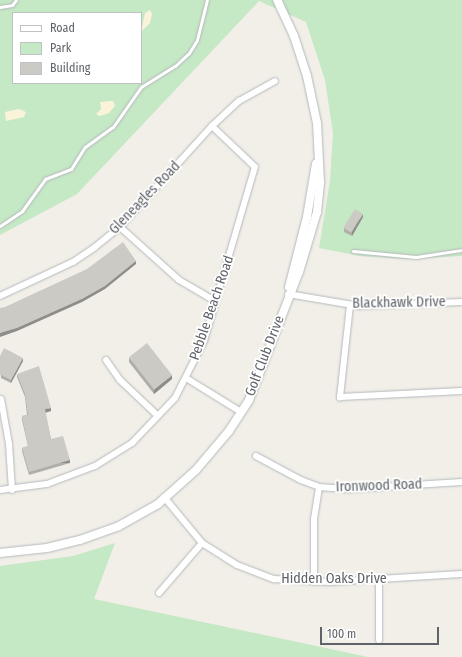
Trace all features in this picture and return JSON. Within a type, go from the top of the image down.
[{"type":"street","name":"Golf Club Drive","points":[[0,553],[47,548],[80,540],[119,526],[158,504],[164,497],[196,470],[241,412],[265,363],[288,294],[299,272],[317,212],[320,182],[317,123],[307,76],[294,36],[277,0]]},
{"type":"street","name":"Gleneagles Road","points":[[0,296],[73,262],[120,227],[212,126],[239,101],[275,81]]},
{"type":"street","name":"Pebble Beach Road","points":[[0,490],[12,490],[47,484],[95,466],[132,443],[175,398],[204,341],[255,167],[212,126]]},
{"type":"street","points":[[120,227],[184,284],[215,301]]},
{"type":"street","name":"Blackhawk Drive","points":[[288,294],[350,305],[462,302]]},
{"type":"street","points":[[350,305],[340,397],[462,391]]},
{"type":"street","points":[[106,360],[120,380],[158,416]]},
{"type":"street","points":[[186,378],[241,412]]},
{"type":"street","points":[[1,399],[9,444],[12,490]]},
{"type":"street","name":"Ironwood Road","points":[[256,456],[300,480],[319,487],[350,489],[462,482]]},
{"type":"street","points":[[314,582],[314,520],[319,487]]},
{"type":"street","name":"Hidden Oaks Drive","points":[[164,497],[202,543],[237,565],[257,574],[274,579],[314,582],[379,580],[462,574]]},
{"type":"street","points":[[159,593],[202,543]]},
{"type":"street","points":[[379,580],[379,640]]},
{"type":"lane","points":[[0,7],[12,5],[16,0]]},
{"type":"lane","points":[[0,226],[22,211],[45,180],[71,169],[85,147],[113,127],[141,87],[175,66],[189,53],[197,40],[207,0]]},
{"type":"lane","points":[[353,251],[416,257],[462,250]]},
{"type":"green space","points":[[0,0],[462,0],[462,256],[404,259],[360,256],[319,248],[330,181],[333,133],[325,80],[306,22],[259,1],[77,194],[0,235]]},
{"type":"green space","points":[[115,543],[94,599],[368,657],[0,657],[0,566],[73,556]]},
{"type":"sand","points":[[150,10],[152,14],[150,23],[142,31],[142,27],[145,13]]},
{"type":"sand","points":[[113,101],[115,106],[109,113],[100,116],[96,114],[101,109],[100,102]]},
{"type":"sand","points":[[19,109],[26,112],[24,117],[6,121],[5,112]]},
{"type":"building","points":[[355,209],[363,214],[351,232],[343,228]]},
{"type":"building","points":[[123,242],[136,261],[105,286],[82,299],[17,328],[0,333],[0,308],[87,269]]},
{"type":"building","points":[[147,343],[172,375],[154,389],[129,357]]},
{"type":"building","points":[[4,348],[23,358],[11,380],[0,375],[0,356]]},
{"type":"building","points":[[39,366],[51,408],[45,409],[51,439],[63,436],[70,460],[29,472],[22,448],[28,446],[22,416],[28,415],[25,394],[17,374]]}]
